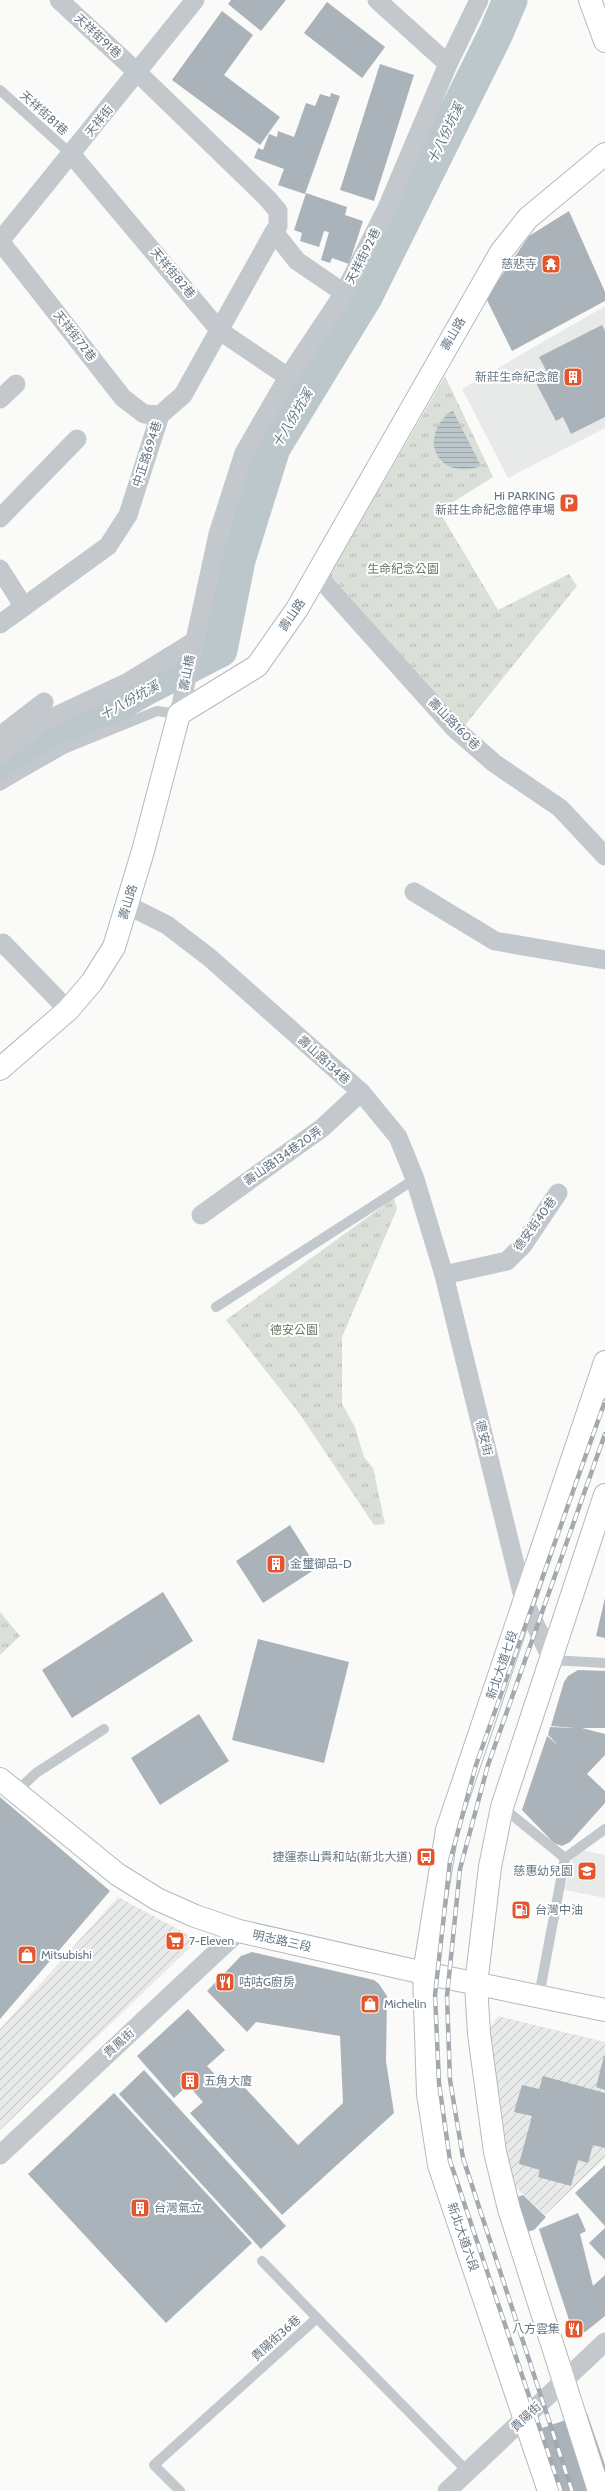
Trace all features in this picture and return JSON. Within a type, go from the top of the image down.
[{"type":"main road","points":[[590,0],[605,41]]},
{"type":"main road","name":"壽山路","points":[[0,1069],[68,1010],[92,982],[114,947],[143,852],[180,708],[257,666],[298,609],[399,428],[501,252],[528,218],[605,154]]},
{"type":"main road","name":"新北大道七段","points":[[424,1973],[447,1830],[605,1362]]},
{"type":"main road","points":[[599,2491],[509,2209],[495,2152],[479,2042],[476,1984],[490,1867],[502,1807],[603,1506]]},
{"type":"main road","name":"明志路三段","points":[[8,1785],[118,1874],[156,1899],[195,1916],[239,1931],[424,1973],[605,2010]]},
{"type":"main road","name":"新北大道六段","points":[[424,1973],[428,2094],[439,2165],[549,2491]]},
{"type":"street","name":"天祥街91巷","points":[[59,0],[138,73]]},
{"type":"street","name":"天祥街","points":[[0,241],[196,0]]},
{"type":"street","points":[[377,0],[448,64]]},
{"type":"street","name":"天祥街92巷","points":[[274,232],[297,262],[344,293],[387,208],[448,64],[479,0]]},
{"type":"street","points":[[138,73],[267,198],[278,211],[278,226],[274,232]]},
{"type":"street","name":"天祥街82巷","points":[[72,154],[220,331],[288,377]]},
{"type":"street","name":"中正路694巷","points":[[0,624],[108,546],[121,530],[128,515],[147,450],[160,415],[182,395],[220,331],[274,232]]},
{"type":"street","name":"天祥街72巷","points":[[0,241],[123,398],[144,414],[160,415]]},
{"type":"street","name":"壽山橋","points":[[180,708],[218,534],[244,453],[288,377],[344,293]]},
{"type":"street","points":[[0,399],[16,384]]},
{"type":"street","points":[[0,518],[77,438]]},
{"type":"street","points":[[0,569],[24,607]]},
{"type":"street","name":"壽山路160巷","points":[[317,575],[454,728],[494,763],[560,808],[605,856]]},
{"type":"street","points":[[0,755],[43,722],[128,682],[193,643]]},
{"type":"street","points":[[0,736],[44,702]]},
{"type":"street","points":[[414,892],[495,941],[605,960]]},
{"type":"street","name":"壽山路134巷","points":[[127,905],[167,925],[210,958],[360,1092],[398,1137],[415,1180],[444,1275]]},
{"type":"street","points":[[0,945],[3,943],[68,1010]]},
{"type":"street","name":"壽山路134巷20弄","points":[[200,1215],[322,1128],[360,1092]]},
{"type":"street","name":"德安街40巷","points":[[444,1275],[506,1261],[523,1245],[558,1193]]},
{"type":"street","name":"德安街","points":[[444,1275],[524,1601],[552,1660]]},
{"type":"street","name":"貴鳳街","points":[[0,2155],[239,1931]]},
{"type":"street","name":"貴陽街","points":[[447,2491],[605,2342]]},
{"type":"lane","name":"天祥街81巷","points":[[0,90],[72,154]]},
{"type":"lane","points":[[0,786],[56,752],[157,712],[180,708]]},
{"type":"lane","points":[[216,1307],[415,1180]]},
{"type":"lane","points":[[552,1660],[605,1663]]},
{"type":"lane","points":[[8,1785],[36,1773],[104,1728]]},
{"type":"lane","points":[[502,1807],[565,1858]]},
{"type":"lane","points":[[538,1996],[565,1858],[605,1829]]},
{"type":"lane","points":[[262,2262],[317,2318]]},
{"type":"lane","name":"貴陽街36巷","points":[[180,2491],[154,2465],[317,2318],[468,2472]]},
{"type":"shaded area","name":"新莊生命紀念館","points":[[605,306],[605,428],[508,478],[462,389]]},
{"type":"shaded area","points":[[453,410],[481,466],[466,469],[453,468],[443,462],[437,454],[434,443],[436,432],[442,421]]},
{"type":"shaded area","name":"慈惠幼兒園","points":[[582,1850],[605,1855],[605,1898],[565,1890],[571,1861]]},
{"type":"shaded area","points":[[118,1897],[198,1940],[0,2130],[0,2029]]},
{"type":"shaded area","points":[[498,2016],[605,2042],[605,2158],[545,2215],[510,2182],[485,2034]]},
{"type":"green space","name":"生命紀念公園","points":[[445,376],[493,477],[439,511],[498,610],[569,574],[577,586],[462,729],[329,576]]},
{"type":"green space","name":"德安公園","points":[[394,1198],[397,1209],[342,1337],[342,1404],[355,1427],[364,1457],[373,1468],[385,1524],[374,1525],[299,1413],[226,1320]]},
{"type":"green space","points":[[0,1612],[20,1636],[0,1655]]},
{"type":"building","points":[[231,0],[286,0],[261,31],[228,4]]},
{"type":"building","points":[[327,2],[385,47],[362,78],[304,33]]},
{"type":"building","points":[[222,11],[253,35],[224,75],[280,117],[260,145],[172,80]]},
{"type":"building","points":[[380,64],[414,75],[374,201],[340,190]]},
{"type":"building","points":[[331,93],[340,96],[305,194],[278,185],[284,169],[254,158],[258,148],[263,150],[269,134],[277,137],[278,131],[294,137],[306,103],[315,106],[320,94],[330,97]]},
{"type":"building","points":[[306,193],[347,207],[345,215],[363,221],[349,264],[332,258],[330,263],[321,260],[329,232],[324,231],[319,247],[300,241],[302,233],[294,230]]},
{"type":"building","name":"慈悲寺","points":[[569,211],[605,292],[605,301],[512,351],[486,298],[529,236]]},
{"type":"building","name":"新莊生命紀念館","points":[[602,325],[605,331],[605,417],[571,434],[563,417],[556,421],[535,381],[548,374],[539,357]]},
{"type":"building","name":"金璽御品-D","points":[[290,1525],[317,1568],[263,1603],[236,1561]]},
{"type":"building","points":[[163,1592],[193,1641],[72,1718],[42,1670]]},
{"type":"building","points":[[605,1598],[605,1638],[596,1636]]},
{"type":"building","points":[[258,1639],[349,1662],[324,1763],[232,1740]]},
{"type":"building","points":[[578,1670],[605,1671],[605,1728],[582,1728],[605,1734],[605,1755],[587,1774],[605,1791],[605,1803],[570,1842],[562,1846],[554,1843],[522,1810],[547,1736],[559,1746],[548,1735],[550,1727],[575,1728],[551,1726],[564,1682],[568,1676]]},
{"type":"building","points":[[199,1714],[229,1761],[160,1805],[131,1758]]},
{"type":"building","name":"Mitsubishi","points":[[0,1797],[110,1891],[0,2019]]},
{"type":"building","name":"五角大廈","points":[[252,1952],[374,1980],[379,1984],[387,1996],[386,2061],[394,2113],[282,2215],[190,2113],[203,2102],[188,2085],[174,2098],[137,2056],[188,2009],[225,2050],[207,2066],[226,2086],[235,2077],[298,2145],[343,2103],[340,2036],[256,2022],[247,2032],[207,1991],[241,1956]]},
{"type":"building","points":[[605,2056],[605,2090],[596,2087]]},
{"type":"building","points":[[144,2070],[286,2226],[261,2249],[119,2094]]},
{"type":"building","points":[[543,2076],[605,2093],[605,2148],[593,2145],[588,2163],[578,2160],[571,2186],[538,2177],[540,2170],[519,2164],[532,2116],[514,2112],[522,2085],[539,2089]]},
{"type":"building","name":"台灣氣立","points":[[114,2093],[252,2243],[166,2323],[28,2174]]},
{"type":"building","points":[[605,2165],[605,2226],[575,2193]]},
{"type":"building","points":[[523,2195],[546,2217],[534,2230],[522,2233],[512,2199]]},
{"type":"building","points":[[578,2213],[586,2231],[580,2234],[593,2286],[605,2275],[605,2316],[585,2332],[579,2332],[571,2326],[539,2229]]},
{"type":"building","points":[[605,2228],[605,2260],[589,2243]]},
{"type":"building","points":[[587,2413],[605,2465],[605,2491],[537,2491],[518,2436]]},
{"type":"waterway","name":"十八份坑溪","points":[[0,771],[144,689],[220,650],[238,560],[273,448],[365,297],[496,33],[510,0]]},
{"type":"railway","points":[[561,2491],[450,2161],[439,2083],[435,1995],[450,1861],[476,1765],[605,1401]]},
{"type":"railway","points":[[572,2491],[463,2158],[450,2080],[447,1996],[460,1869],[488,1765],[605,1434]]},
{"type":"place","name":"慈悲寺","points":[[551,264]]},
{"type":"place","name":"新莊生命紀念館","points":[[573,377]]},
{"type":"place","name":"Hi PARKING 新莊生命紀念館停車場","points":[[569,503]]},
{"type":"place","name":"金璽御品-D","points":[[276,1564]]},
{"type":"place","name":"捷運泰山貴和站(新北大道)","points":[[426,1857]]},
{"type":"place","name":"慈惠幼兒園","points":[[587,1871]]},
{"type":"place","name":"台灣中油","points":[[521,1910]]},
{"type":"place","name":"7-Eleven","points":[[175,1941]]},
{"type":"place","name":"Mitsubishi","points":[[27,1955]]},
{"type":"place","name":"咕咕G廚房","points":[[225,1982]]},
{"type":"place","name":"Michelin","points":[[370,2004]]},
{"type":"place","name":"五角大廈","points":[[190,2081]]},
{"type":"place","name":"台灣氣立","points":[[140,2208]]},
{"type":"place","name":"八方雲集","points":[[574,2329]]}]
